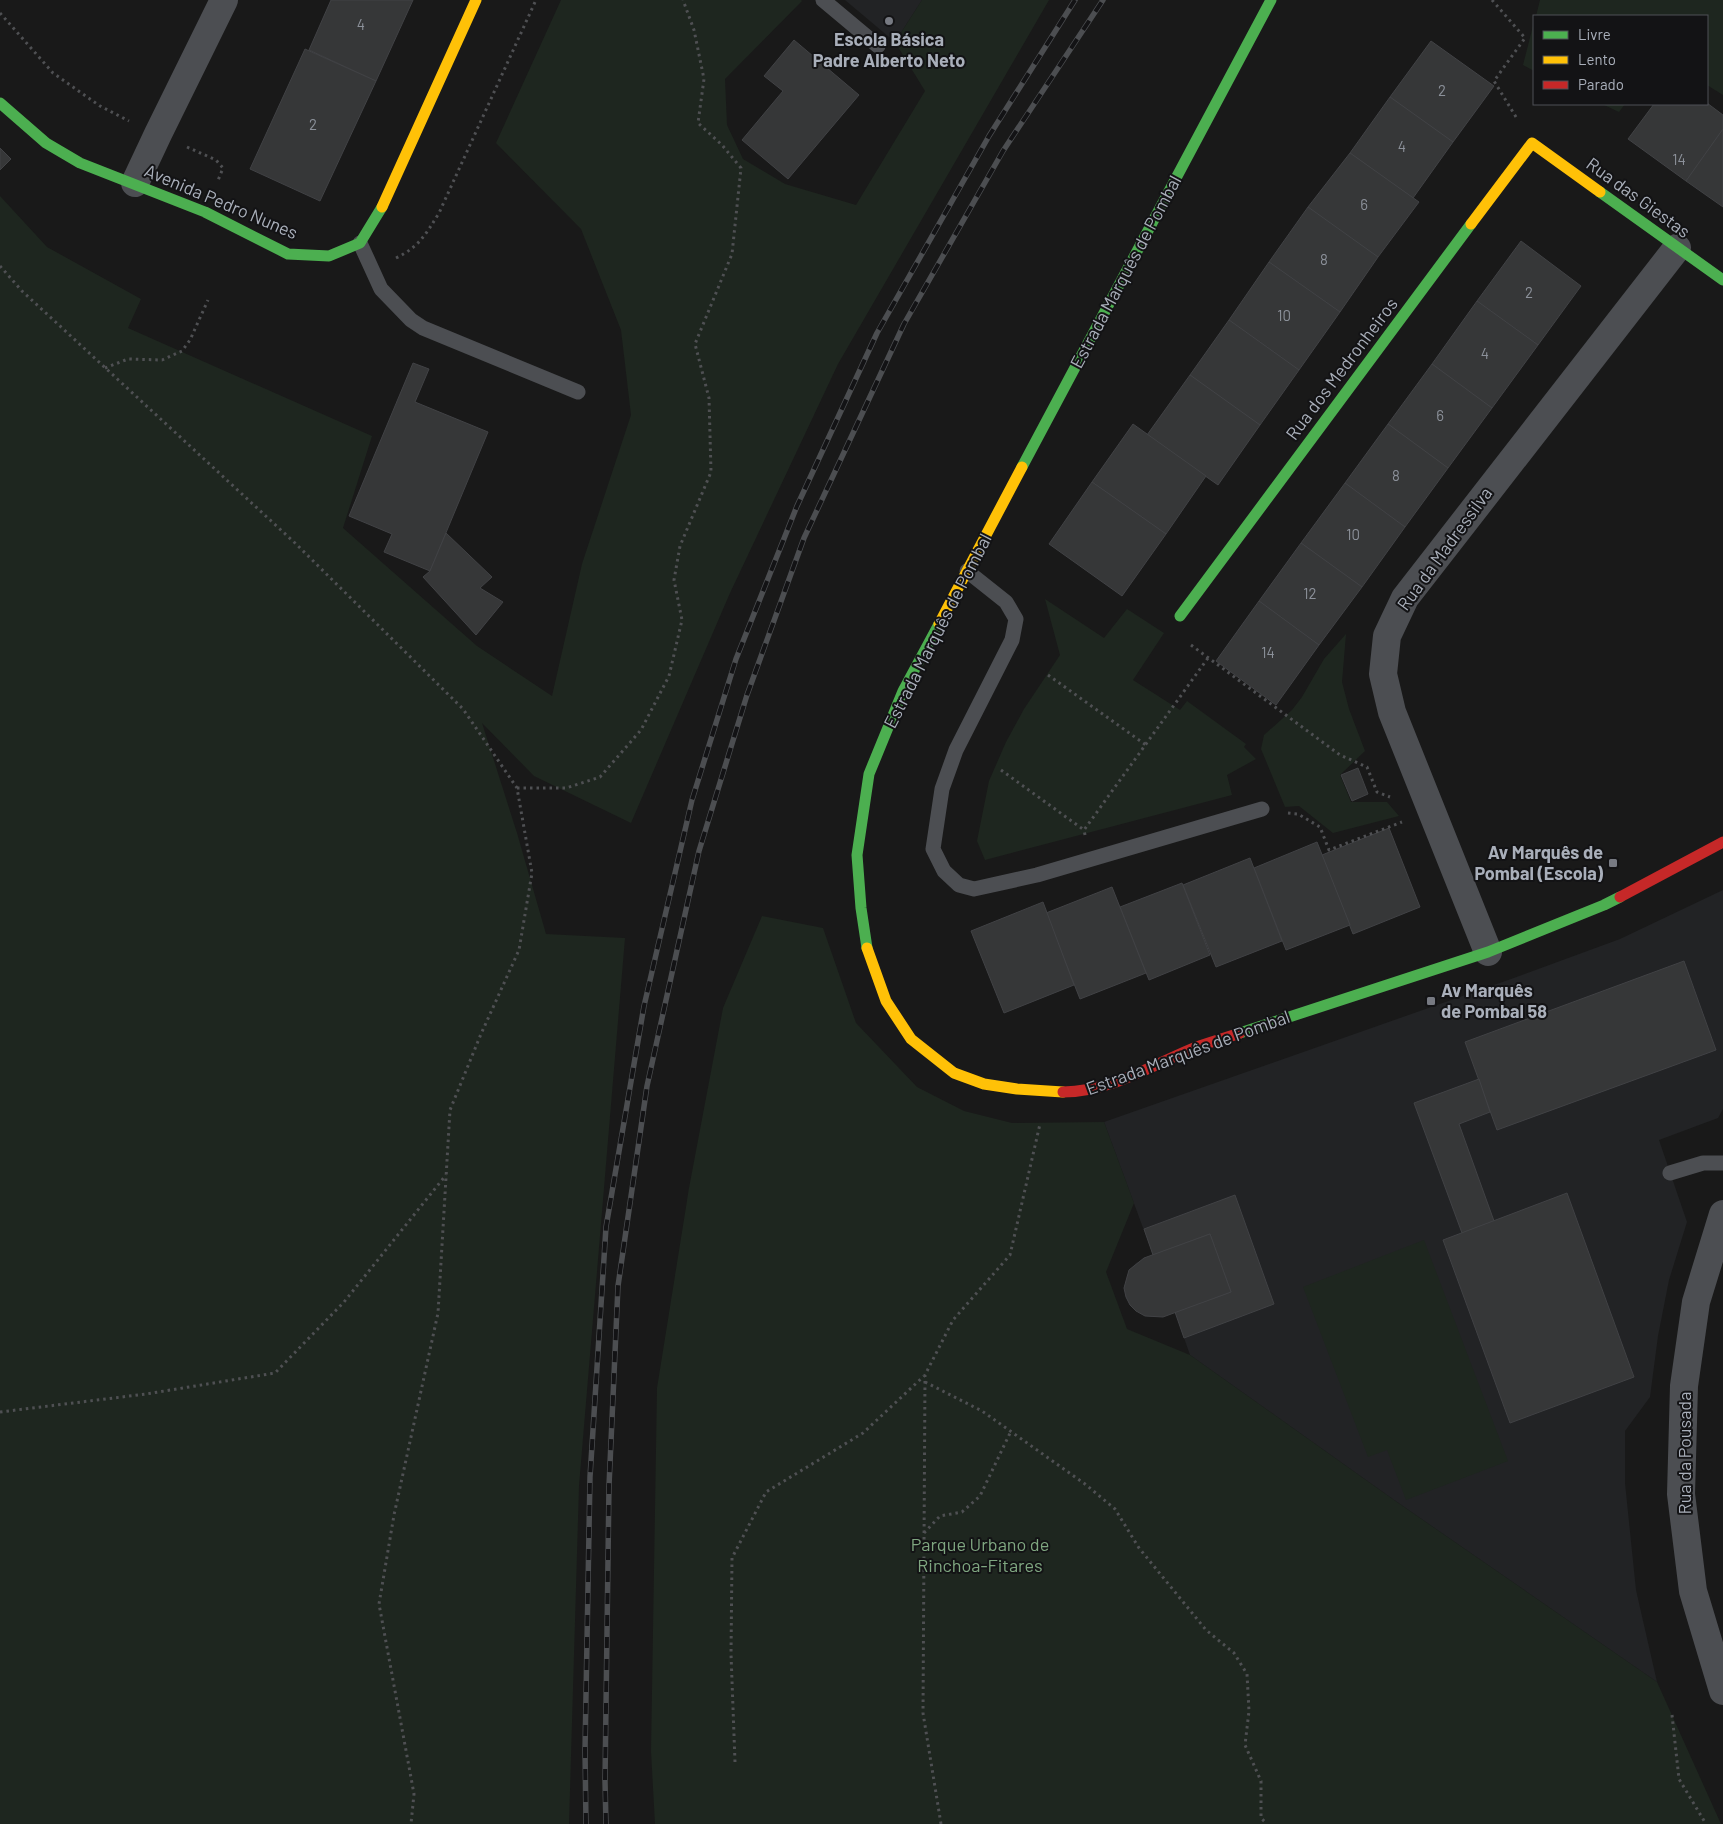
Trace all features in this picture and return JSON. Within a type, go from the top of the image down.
[{"type":"street","points":[[135,183],[224,0]]},
{"type":"street","points":[[360,243],[380,212],[476,0]]},
{"type":"street","name":"Estrada Marquês de Pombal","points":[[1271,0],[903,692],[869,774],[857,855],[861,908],[868,952],[886,1001],[911,1040],[954,1073],[984,1084],[1048,1092],[1079,1092],[1102,1087],[1192,1049],[1488,952],[1604,905],[1710,852],[1723,842]]},
{"type":"street","name":"Avenida Pedro Nunes","points":[[0,104],[46,143],[80,163],[135,183],[204,212],[288,254],[329,256],[360,243]]},
{"type":"street","name":"Rua das Giestas","points":[[1532,143],[1723,280]]},
{"type":"street","name":"Rua dos Medronheiros","points":[[1180,616],[1532,143]]},
{"type":"street","name":"Rua da Madressilva","points":[[1488,952],[1424,813],[1392,712],[1383,674],[1387,636],[1404,598],[1677,248]]},
{"type":"street","name":"Estrada Marquês de Pombal","points":[[1710,852],[1723,834]]},
{"type":"street","name":"Rua da Pousada","points":[[1723,1214],[1696,1302],[1684,1386],[1681,1494],[1693,1591],[1723,1691]]},
{"type":"lane","points":[[823,0],[878,46]]},
{"type":"lane","points":[[360,243],[381,289],[411,320],[423,328],[578,392]]},
{"type":"lane","points":[[967,570],[1006,602],[1016,619],[1012,640],[956,750],[942,789],[933,849],[944,870],[959,885],[974,889],[1037,875],[1262,809]]},
{"type":"lane","points":[[1670,1173],[1702,1163],[1723,1163]]},
{"type":"path","points":[[397,257],[410,251],[424,238],[439,213],[536,0]]},
{"type":"path","points":[[518,788],[566,788],[600,777],[641,730],[669,676],[682,620],[674,580],[680,546],[710,472],[709,398],[695,344],[732,254],[741,168],[722,145],[698,123],[704,79],[694,30],[683,0]]},
{"type":"path","points":[[1492,0],[1525,38],[1494,81],[1532,143]]},
{"type":"path","points":[[0,13],[53,73],[100,106],[136,124]]},
{"type":"path","points":[[180,144],[216,160],[222,168],[216,186]]},
{"type":"path","points":[[0,266],[22,291],[295,542],[463,709],[518,788],[532,873],[519,950],[481,1034],[450,1110],[438,1313],[394,1515],[379,1604],[414,1794],[411,1824]]},
{"type":"path","points":[[105,368],[128,359],[162,360],[182,351],[190,340],[208,300]]},
{"type":"path","points":[[1180,616],[1170,630],[1340,755],[1367,767],[1377,792],[1413,806],[1424,813]]},
{"type":"path","points":[[1084,830],[1208,658]]},
{"type":"path","points":[[1048,675],[1146,745]]},
{"type":"path","points":[[1001,770],[1084,830],[1091,859]]},
{"type":"path","points":[[1262,809],[1298,814],[1320,827],[1329,850],[1424,813]]},
{"type":"path","points":[[735,1762],[731,1654],[732,1558],[766,1492],[863,1434],[925,1375],[953,1320],[1010,1255],[1048,1092]]},
{"type":"path","points":[[0,1412],[146,1394],[275,1373],[344,1302],[446,1175]]},
{"type":"path","points":[[925,1375],[923,1713],[941,1824]]},
{"type":"path","points":[[925,1382],[982,1410],[1085,1484],[1115,1509],[1138,1548],[1206,1630],[1234,1653],[1247,1674],[1249,1711],[1245,1746],[1261,1781],[1261,1818],[1267,1824]]},
{"type":"path","points":[[924,1533],[940,1516],[962,1512],[980,1496],[1011,1431]]},
{"type":"path","points":[[1672,1715],[1679,1779],[1706,1824]]},
{"type":"shaded area","name":"Escola Básica Padre Alberto Neto","points":[[845,0],[922,0],[895,42]]},
{"type":"shaded area","points":[[1723,890],[1723,1109],[1718,1118],[1659,1140],[1687,1222],[1669,1280],[1658,1336],[1650,1397],[1625,1431],[1625,1483],[1636,1590],[1657,1682],[1394,1500],[1190,1355],[1175,1312],[1163,1317],[1145,1316],[1130,1305],[1124,1288],[1129,1270],[1136,1263],[1153,1255],[1104,1122],[1620,939]]},
{"type":"green space","points":[[561,0],[801,0],[725,79],[727,125],[743,159],[785,184],[856,205],[925,91],[895,42],[922,0],[1049,0],[838,364],[730,593],[631,823],[534,776],[482,723],[517,833],[546,934],[625,938],[579,1486],[569,1824],[0,1824],[0,196],[47,247],[141,299],[128,328],[372,436],[343,528],[477,646],[552,696],[582,564],[631,415],[621,330],[581,229],[496,143]]},
{"type":"green space","points":[[1540,0],[1723,0],[1723,95],[1708,86],[1708,15],[1536,15]]},
{"type":"green space","points":[[1533,26],[1533,70],[1523,65]]},
{"type":"green space","points":[[1604,105],[1624,105],[1619,112]]},
{"type":"green space","points":[[1045,599],[1104,638],[1127,609],[1164,633],[1133,680],[1180,710],[1187,701],[1246,744],[1244,747],[1256,759],[1227,775],[1232,795],[985,860],[977,841],[989,781],[1006,742],[1024,709],[1060,655]]},
{"type":"green space","points":[[1346,634],[1342,682],[1349,709],[1365,751],[1340,775],[1351,802],[1387,802],[1399,816],[1333,833],[1299,806],[1285,807],[1261,749],[1264,735],[1292,710],[1302,697],[1324,659]]},
{"type":"green space","name":"Parque Urbano de Rinchoa-Fitares","points":[[762,916],[823,928],[856,1023],[917,1087],[964,1111],[1012,1123],[1104,1122],[1134,1203],[1106,1272],[1127,1329],[1190,1355],[1394,1500],[1657,1682],[1721,1824],[655,1824],[651,1751],[657,1388],[689,1188],[723,1008]]},
{"type":"green space","points":[[1424,1240],[1508,1461],[1406,1500],[1387,1450],[1368,1457],[1303,1287]]},
{"type":"building","points":[[331,0],[413,0],[376,81],[309,50]]},
{"type":"building","points":[[794,40],[859,95],[788,179],[742,140],[783,91],[764,76]]},
{"type":"building","points":[[1431,41],[1494,86],[1453,142],[1390,97]]},
{"type":"building","points":[[305,49],[376,81],[320,201],[250,169]]},
{"type":"building","points":[[1390,97],[1453,142],[1413,198],[1350,153]]},
{"type":"building","points":[[1708,104],[1723,115],[1723,129],[1686,181],[1628,139],[1653,105]]},
{"type":"building","points":[[1723,129],[1723,207],[1686,181]]},
{"type":"building","points":[[0,148],[11,159],[0,170]]},
{"type":"building","points":[[1350,153],[1419,202],[1378,257],[1308,207]]},
{"type":"building","points":[[1308,207],[1378,257],[1340,312],[1269,262]]},
{"type":"building","points":[[1521,241],[1581,286],[1538,345],[1477,301]]},
{"type":"building","points":[[1269,262],[1340,312],[1299,370],[1229,320]]},
{"type":"building","points":[[1477,301],[1538,345],[1492,408],[1432,364]]},
{"type":"building","points":[[1229,320],[1299,370],[1260,425],[1190,375]]},
{"type":"building","points":[[413,363],[429,369],[415,402],[488,432],[430,571],[384,552],[392,534],[349,516]]},
{"type":"building","points":[[1432,364],[1492,408],[1448,468],[1388,424]]},
{"type":"building","points":[[1190,375],[1260,425],[1218,485],[1147,435]]},
{"type":"building","points":[[1133,424],[1206,476],[1166,534],[1092,482]]},
{"type":"building","points":[[1388,424],[1448,468],[1405,527],[1345,483]]},
{"type":"building","points":[[1092,482],[1166,534],[1122,596],[1049,544]]},
{"type":"building","points":[[1345,483],[1405,527],[1362,587],[1301,543]]},
{"type":"building","points":[[446,533],[492,577],[480,588],[503,602],[476,635],[423,577],[430,571]]},
{"type":"building","points":[[1301,543],[1362,587],[1319,645],[1259,601]]},
{"type":"building","points":[[1259,601],[1319,645],[1276,705],[1216,661]]},
{"type":"building","points":[[1358,768],[1368,794],[1352,801],[1341,775]]},
{"type":"building","points":[[1389,828],[1420,907],[1353,934],[1322,855]]},
{"type":"building","points":[[1317,842],[1350,925],[1286,950],[1254,868]]},
{"type":"building","points":[[1250,858],[1282,941],[1216,967],[1183,885]]},
{"type":"building","points":[[1182,883],[1210,955],[1149,980],[1120,907]]},
{"type":"building","points":[[1112,887],[1146,973],[1080,999],[1046,913]]},
{"type":"building","points":[[1043,902],[1074,985],[1004,1013],[971,931]]},
{"type":"building","points":[[1684,961],[1716,1050],[1497,1130],[1465,1042]]},
{"type":"building","points":[[1479,1079],[1490,1112],[1459,1124],[1494,1221],[1462,1233],[1414,1103]]},
{"type":"building","points":[[1567,1193],[1634,1377],[1510,1423],[1443,1240]]},
{"type":"building","points":[[1235,1195],[1274,1304],[1184,1338],[1175,1312],[1231,1292],[1210,1234],[1153,1255],[1144,1229]]},
{"type":"building","points":[[1210,1234],[1231,1292],[1163,1317],[1145,1316],[1130,1305],[1124,1288],[1129,1270],[1144,1258]]},
{"type":"railway","points":[[586,1824],[585,1750],[590,1477],[606,1227],[644,1006],[692,800],[736,659],[797,506],[877,333],[989,136],[1075,0]]},
{"type":"railway","points":[[606,1824],[609,1486],[618,1286],[647,1086],[699,851],[747,695],[804,538],[904,324],[1003,151],[1103,0]]},
{"type":"traffic: fast","points":[[1022,467],[1271,0]]},
{"type":"traffic: fast","points":[[0,103],[46,143],[80,163],[205,212],[288,254],[329,256],[360,243],[382,207]]},
{"type":"traffic: fast","points":[[1600,192],[1723,280]]},
{"type":"traffic: fast","points":[[1180,616],[1471,224]]},
{"type":"traffic: fast","points":[[867,948],[861,908],[857,855],[869,774],[903,691],[939,624]]},
{"type":"traffic: fast","points":[[1240,1033],[1488,952],[1620,897]]},
{"type":"traffic: slow","points":[[382,207],[476,0]]},
{"type":"traffic: slow","points":[[1471,224],[1532,143],[1600,192]]},
{"type":"traffic: slow","points":[[939,624],[1022,467]]},
{"type":"traffic: slow","points":[[867,948],[886,1001],[911,1039],[954,1073],[984,1084],[1017,1089],[1063,1092]]},
{"type":"traffic: jam","points":[[1620,897],[1723,842]]},
{"type":"traffic: jam","points":[[1063,1092],[1080,1091],[1112,1083],[1189,1050],[1240,1033]]},
{"type":"place","name":"Escola Básica Padre Alberto Neto","points":[[889,21]]},
{"type":"place","name":"Av Marquês de Pombal (Escola)","points":[[1613,863]]},
{"type":"place","name":"Av Marquês de Pombal 58","points":[[1431,1001]]}]
